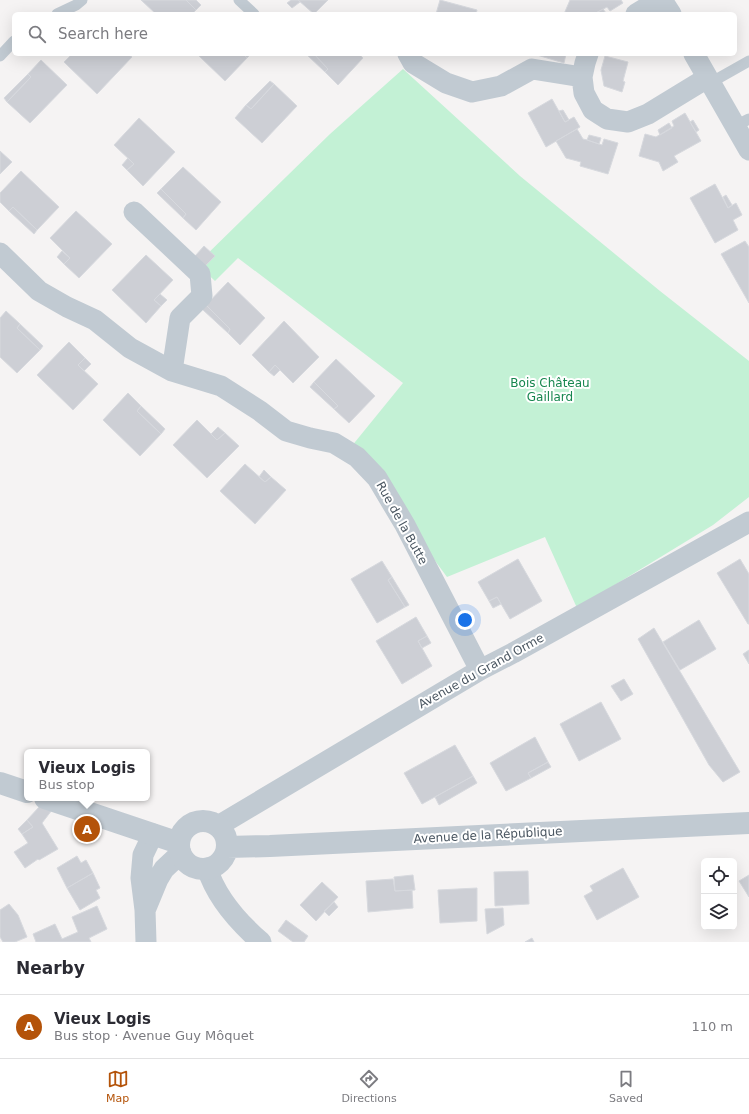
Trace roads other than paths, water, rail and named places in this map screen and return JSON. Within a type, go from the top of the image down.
[{"type":"street","points":[[639,12],[659,0]]},
{"type":"street","points":[[662,0],[670,12]]},
{"type":"street","points":[[409,56],[413,63],[446,83],[472,92],[501,86],[532,69],[582,77]]},
{"type":"street","points":[[587,56],[582,77],[584,93],[593,110],[606,119],[628,122],[648,114],[709,80]]},
{"type":"street","points":[[695,56],[709,80],[742,122],[749,150]]},
{"type":"street","points":[[134,212],[200,274],[202,296],[180,318],[172,371]]},
{"type":"street","name":"Rue de la Butte","points":[[0,253],[39,291],[67,307],[95,320],[130,348],[172,371],[221,386],[260,411],[286,431],[334,443],[356,457],[377,478],[401,518],[480,670]]},
{"type":"street","name":"Avenue du Grand Orme","points":[[218,826],[480,670],[749,522]]},
{"type":"street","points":[[0,783],[24,791]]},
{"type":"street","points":[[54,801],[153,834],[180,848]]},
{"type":"street","points":[[201,821],[210,822],[218,826],[223,832],[227,847],[221,861],[215,866],[199,868],[191,866],[185,860],[180,848],[181,834],[194,823],[201,821]]},
{"type":"street","name":"Avenue de la République","points":[[227,847],[749,823]]},
{"type":"street","points":[[146,942],[145,910],[141,878],[143,855],[153,834]]},
{"type":"street","points":[[145,910],[155,886],[164,870],[180,848]]},
{"type":"street","points":[[207,868],[219,896],[237,918],[261,942]]},
{"type":"lane","points":[[61,12],[76,5],[82,0]]},
{"type":"lane","points":[[240,0],[252,12]]},
{"type":"lane","points":[[0,56],[12,43]]},
{"type":"lane","points":[[709,80],[749,61]]},
{"type":"place","name":"Vieux Logis","points":[[87,829]]},
{"type":"park label","name":"Bois Château Gaillard","points":[[550,390]]}]
